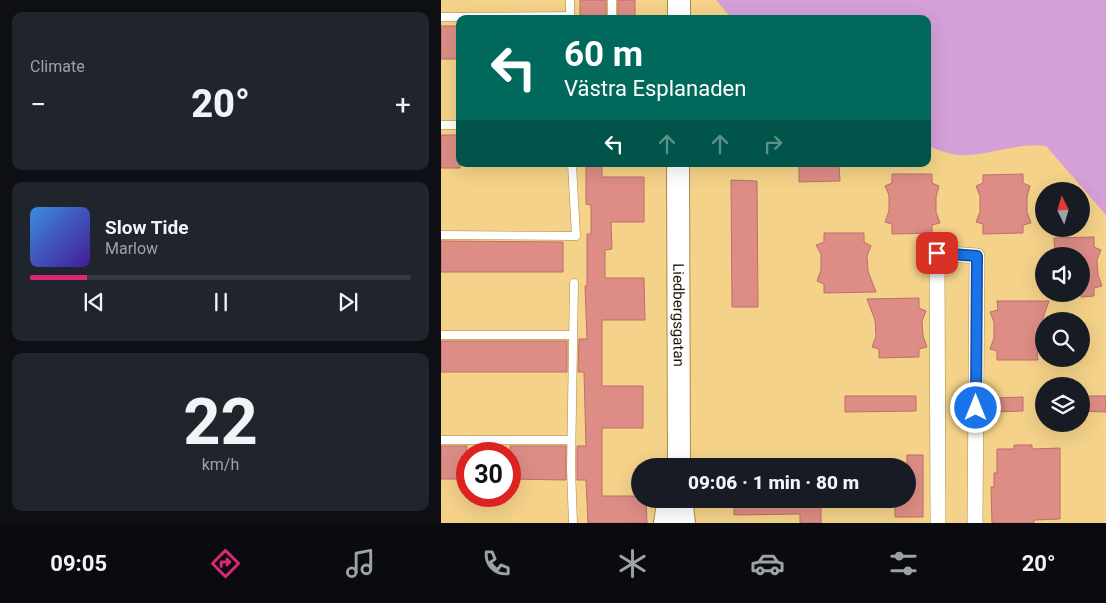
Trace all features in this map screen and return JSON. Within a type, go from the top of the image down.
[{"type":"street","points":[[679,0],[679,15]]},
{"type":"street","name":"Liedbergsgatan","points":[[678,167],[679,458]]},
{"type":"street","points":[[938,523],[937,253],[977,256],[975,523]]},
{"type":"street","points":[[665,523],[668,508]]},
{"type":"street","points":[[682,508],[685,523]]},
{"type":"lane","points":[[570,0],[570,15]]},
{"type":"lane","points":[[612,0],[612,15]]},
{"type":"lane","points":[[441,16],[456,16]]},
{"type":"lane","points":[[441,125],[456,125]]},
{"type":"lane","points":[[441,235],[576,236],[572,167]]},
{"type":"lane","points":[[573,523],[571,440],[574,283]]},
{"type":"lane","points":[[441,335],[573,335]]},
{"type":"lane","points":[[441,440],[571,440]]},
{"type":"shaded area","points":[[716,0],[1106,0],[1106,215],[1090,197],[1090,182],[1077,182],[1046,146],[1024,146],[968,155],[946,153],[931,147],[931,15],[729,15]]},
{"type":"building","points":[[580,0],[606,0],[606,15],[580,15]]},
{"type":"building","points":[[618,0],[635,0],[635,15],[618,15]]},
{"type":"building","points":[[441,26],[456,26],[456,59],[441,59]]},
{"type":"building","points":[[441,135],[456,135],[456,167],[460,168],[441,168]]},
{"type":"building","points":[[586,167],[602,167],[602,177],[644,177],[644,222],[611,222],[612,249],[605,250],[605,278],[644,278],[645,320],[602,320],[602,386],[643,386],[643,428],[602,428],[602,496],[631,496],[631,508],[646,508],[647,523],[588,523],[586,480],[577,480],[577,446],[586,446],[584,372],[578,372],[579,339],[587,339],[585,286],[587,286],[587,234],[591,234],[591,205],[586,204]]},
{"type":"building","points":[[799,167],[839,167],[840,181],[799,182]]},
{"type":"building","points":[[892,174],[932,174],[932,183],[939,186],[936,197],[936,212],[940,223],[932,225],[932,233],[892,234],[892,224],[885,222],[889,211],[889,195],[885,186],[892,183]]},
{"type":"building","points":[[1023,174],[1023,183],[1030,186],[1027,197],[1027,212],[1031,223],[1023,225],[1023,233],[983,234],[983,224],[976,222],[980,212],[980,196],[976,186],[983,183],[983,175]]},
{"type":"building","points":[[731,180],[757,181],[758,307],[732,307]]},
{"type":"building","points":[[824,233],[864,233],[864,242],[871,246],[867,256],[868,271],[876,292],[824,293],[824,284],[817,281],[821,270],[821,254],[816,245],[824,242]]},
{"type":"building","points":[[1094,237],[1094,247],[1101,250],[1097,260],[1098,275],[1102,286],[1094,288],[1094,296],[1090,296],[1090,247],[1054,247],[1054,238]]},
{"type":"building","points":[[441,241],[563,242],[563,272],[441,272]]},
{"type":"building","points":[[919,298],[919,308],[926,311],[922,321],[923,336],[927,347],[919,349],[919,357],[879,358],[879,349],[872,347],[876,336],[875,320],[867,299]]},
{"type":"building","points":[[997,301],[1049,302],[1045,312],[1035,312],[1035,360],[997,360],[997,351],[990,349],[994,338],[994,322],[990,312],[998,310]]},
{"type":"building","points":[[441,341],[567,341],[567,372],[441,372]]},
{"type":"building","points":[[845,396],[916,396],[916,411],[845,412]]},
{"type":"building","points":[[1090,396],[1106,396],[1106,412],[1090,411]]},
{"type":"building","points":[[1023,397],[1023,411],[996,412],[996,398]]},
{"type":"building","points":[[1014,445],[1032,445],[1032,449],[1060,448],[1060,519],[1034,520],[1034,523],[992,523],[991,487],[994,487],[994,473],[997,473],[997,449],[1014,449]]},
{"type":"building","points":[[441,446],[456,446],[456,479],[441,479]]},
{"type":"building","points":[[521,446],[566,446],[566,480],[521,479]]},
{"type":"building","points":[[907,455],[923,455],[923,517],[895,517],[895,508],[916,508],[916,458],[907,458]]},
{"type":"building","points":[[734,508],[821,508],[821,523],[800,523],[800,514],[734,515]]},
{"type":"route","points":[[937,253],[977,256],[976,408]]}]
